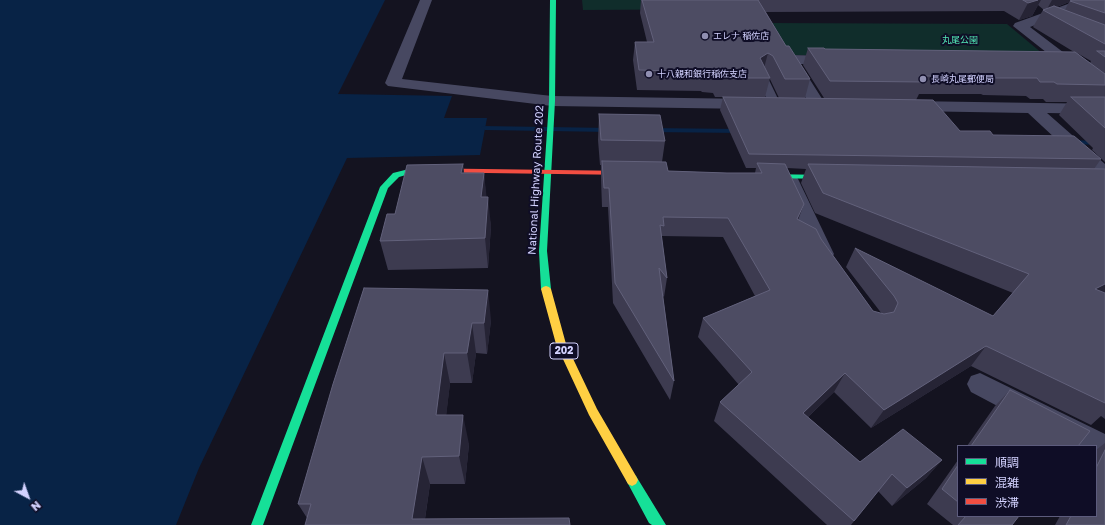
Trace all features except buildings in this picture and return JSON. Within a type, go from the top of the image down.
[{"type":"main road","name":"National Highway Route 202","points":[[552,0],[552,108],[547,171],[544,259],[546,291],[561,344],[593,412],[654,518],[660,525]]},
{"type":"main road","points":[[257,525],[384,188],[396,175],[415,170],[643,173]]},
{"type":"main road","points":[[755,175],[842,177]]},
{"type":"street","points":[[426,0],[393,83],[552,108],[804,105],[790,59],[846,60]]},
{"type":"street","points":[[1090,0],[1045,18],[1020,26],[1105,92]]},
{"type":"street","points":[[1033,9],[1045,18],[1065,26]]},
{"type":"street","points":[[1044,63],[1068,63]]},
{"type":"street","points":[[897,106],[1105,109]]},
{"type":"street","points":[[1032,108],[1077,149],[1102,179]]},
{"type":"street","points":[[787,176],[825,258],[833,269]]},
{"type":"street","points":[[980,384],[1105,448]]},
{"type":"lane","points":[[762,76],[804,105]]},
{"type":"green space","points":[[582,0],[743,0],[747,9],[583,10]]},
{"type":"green space","name":"丸尾公園","points":[[765,23],[1007,24],[1049,59],[784,55]]},
{"type":"water","points":[[0,0],[385,0],[338,94],[452,96],[444,118],[487,118],[480,155],[347,158],[199,468],[176,525],[0,525]]},
{"type":"waterway","points":[[485,128],[611,130]]},
{"type":"waterway","points":[[649,130],[743,131]]},
{"type":"waterway","points":[[1069,142],[1105,143]]},
{"type":"traffic: fast","points":[[546,289],[543,251],[552,101],[553,0]]},
{"type":"traffic: fast","points":[[257,525],[384,187],[396,175],[413,170]]},
{"type":"traffic: fast","points":[[762,176],[834,177]]},
{"type":"traffic: fast","points":[[632,480],[654,518],[660,525]]},
{"type":"traffic: slow","points":[[546,289],[561,344],[593,412],[632,480]]},
{"type":"traffic: jam","points":[[413,170],[630,173]]},
{"type":"place","name":"エレナ 稲佐店","points":[[705,36]]},
{"type":"place","name":"十八親和銀行稲佐支店","points":[[649,74]]},
{"type":"place","name":"長崎丸尾郵便局","points":[[923,79]]}]
